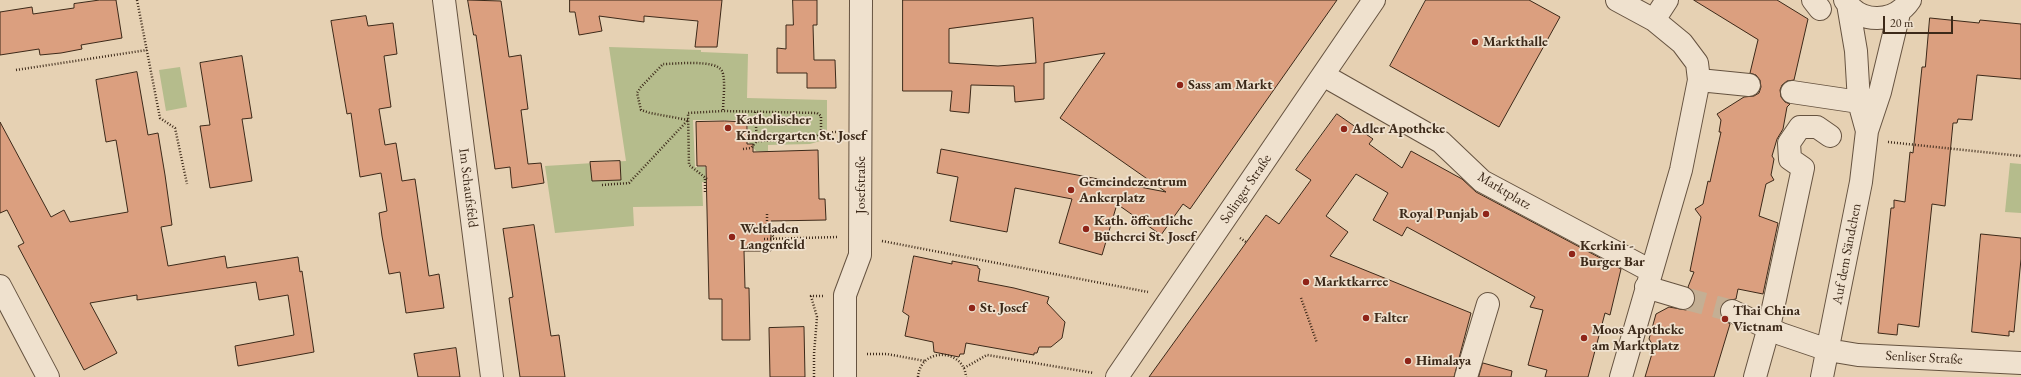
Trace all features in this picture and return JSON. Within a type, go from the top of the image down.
[{"type":"street","name":"Im Schaufsfeld","points":[[444,0],[492,377]]},
{"type":"street","name":"Josefstraße","points":[[845,295],[860,255],[861,237],[861,0]]},
{"type":"street","name":"Solinger Straße","points":[[1108,376],[1172,297],[1374,0]]},
{"type":"street","points":[[1617,0],[1654,20],[1682,43],[1697,63],[1699,80],[1681,170],[1648,279],[1621,377]]},
{"type":"street","points":[[1654,20],[1667,0]]},
{"type":"street","points":[[1847,2],[1861,15],[1878,18],[1888,18],[1908,4]]},
{"type":"street","name":"Auf dem Sändchen","points":[[1847,2],[1856,52],[1859,102],[1867,135]]},
{"type":"street","name":"Auf dem Sändchen","points":[[1822,377],[1861,182],[1867,135],[1908,4]]},
{"type":"street","name":"Marktplatz","points":[[1323,75],[1441,142],[1482,181],[1683,298]]},
{"type":"street","points":[[1699,80],[1749,85]]},
{"type":"street","points":[[1792,92],[1859,102]]},
{"type":"street","points":[[1755,377],[1769,327],[1803,168],[1790,159],[1789,143],[1800,127],[1818,127],[1830,136]]},
{"type":"street","points":[[0,286],[48,377]]},
{"type":"street","points":[[845,295],[845,377]]},
{"type":"street","points":[[1466,377],[1488,304]]},
{"type":"street","name":"Senliser Straße","points":[[1732,311],[1797,340],[1828,350],[1858,355],[2021,363]]},
{"type":"path","points":[[137,0],[160,118],[175,128],[187,184]]},
{"type":"path","points":[[16,70],[147,50]]},
{"type":"path","points":[[688,120],[650,113],[642,110],[637,93],[663,64],[710,63],[718,66],[722,70],[724,76],[723,111]]},
{"type":"path","points":[[705,193],[706,179],[689,165],[688,113],[723,111],[817,113],[821,116],[821,133]]},
{"type":"path","points":[[743,148],[751,148],[757,141],[755,112]]},
{"type":"path","points":[[602,184],[629,183],[688,120]]},
{"type":"path","points":[[757,141],[809,140],[821,133],[836,132]]},
{"type":"path","points":[[1867,135],[2021,156]]},
{"type":"path","points":[[767,214],[768,230],[776,238]]},
{"type":"path","points":[[764,239],[861,237],[1172,297]]},
{"type":"path","points":[[814,377],[817,317],[811,296],[845,295]]},
{"type":"path","points":[[1301,298],[1317,343]]},
{"type":"path","points":[[918,377],[921,367],[926,361],[939,354],[954,357],[964,368],[966,377]]},
{"type":"path","points":[[964,368],[987,354],[1108,376]]},
{"type":"green space","name":"Katholischer Kindergarten St. Josef","points":[[609,47],[701,50],[701,52],[748,54],[747,98],[827,100],[827,139],[810,144],[768,145],[768,151],[756,151],[748,141],[748,120],[693,120],[695,167],[705,167],[706,182],[702,182],[703,206],[633,207],[634,226],[555,233],[545,166],[626,161]]},
{"type":"green space","points":[[180,67],[187,107],[166,111],[159,70]]},
{"type":"green space","points":[[2010,163],[2021,164],[2021,213],[2005,212]]},
{"type":"building","points":[[100,0],[116,0],[122,38],[81,45],[82,49],[61,53],[40,55],[39,49],[0,55],[0,12],[32,7],[33,14],[74,8],[74,4]]},
{"type":"building","points":[[468,0],[501,1],[509,57],[521,55],[528,109],[521,110],[528,164],[541,163],[544,183],[512,188],[510,167],[495,169],[476,35],[474,35]]},
{"type":"building","points":[[570,0],[722,0],[717,47],[695,47],[698,21],[644,16],[644,22],[599,16],[602,31],[579,35],[575,12],[570,12]]},
{"type":"building","points":[[793,0],[817,0],[817,25],[813,25],[814,60],[835,60],[836,88],[807,88],[807,73],[777,73],[777,48],[786,49],[786,25],[793,25]]},
{"type":"building","points":[[903,0],[1337,0],[1190,209],[1183,204],[1161,235],[1117,204],[1102,255],[1059,243],[1072,199],[1015,188],[1007,232],[950,221],[958,177],[937,173],[941,149],[1166,192],[1060,118],[1105,53],[1044,63],[1044,99],[1015,102],[1014,86],[971,85],[969,113],[950,111],[952,91],[903,91]],"holes":[[[1033,18],[1036,63],[998,66],[949,63],[949,29]]]},
{"type":"building","name":"Markthalle","points":[[1426,0],[1529,0],[1560,17],[1499,127],[1390,66]]},
{"type":"building","points":[[1694,0],[1777,0],[1808,19],[1794,80],[1787,81],[1782,85],[1780,90],[1781,97],[1785,102],[1790,104],[1787,107],[1783,129],[1777,139],[1772,156],[1774,159],[1771,175],[1774,180],[1766,184],[1759,216],[1778,223],[1763,294],[1738,289],[1736,299],[1725,301],[1721,305],[1720,312],[1722,318],[1730,324],[1714,377],[1645,377],[1654,347],[1649,339],[1656,314],[1669,307],[1686,310],[1692,307],[1695,301],[1695,295],[1688,287],[1694,272],[1690,271],[1701,217],[1695,209],[1703,204],[1708,181],[1710,182],[1721,132],[1719,132],[1721,120],[1717,114],[1744,97],[1754,96],[1759,93],[1761,87],[1760,80],[1756,75],[1750,73],[1758,40]]},
{"type":"building","points":[[366,16],[368,26],[393,23],[397,54],[384,56],[391,107],[379,109],[385,145],[396,143],[402,181],[415,179],[429,276],[439,274],[444,308],[406,313],[400,272],[389,274],[382,236],[379,213],[387,211],[381,173],[360,177],[351,113],[347,114],[331,21]]},
{"type":"building","points":[[1930,18],[1979,23],[1980,20],[2021,24],[2021,79],[1977,75],[1972,120],[1958,119],[1957,123],[1953,123],[1945,206],[1932,204],[1919,327],[1898,324],[1897,335],[1878,333],[1891,208],[1894,208],[1894,200],[1905,202],[1910,152],[1913,153],[1922,67],[1925,67]]},
{"type":"building","points":[[242,56],[252,118],[242,119],[252,181],[210,188],[200,126],[210,125],[200,63]]},
{"type":"building","points":[[137,72],[148,135],[158,133],[165,175],[172,225],[161,227],[168,266],[225,256],[227,268],[298,257],[300,272],[302,271],[314,352],[238,366],[235,346],[294,335],[288,295],[259,300],[256,282],[137,300],[137,295],[90,303],[117,353],[84,370],[18,246],[24,243],[7,210],[0,213],[0,122],[51,217],[64,210],[70,222],[128,212],[116,140],[106,142],[96,80]]},
{"type":"building","points":[[1337,114],[1373,139],[1369,144],[1402,168],[1411,151],[1462,179],[1476,192],[1621,269],[1610,315],[1605,313],[1588,377],[1545,377],[1547,370],[1528,365],[1543,310],[1530,307],[1535,297],[1407,227],[1402,236],[1373,220],[1388,193],[1356,174],[1326,216],[1348,232],[1330,256],[1471,313],[1454,377],[1149,377],[1266,215],[1279,224],[1311,180],[1296,170]]},
{"type":"building","points":[[696,122],[747,122],[747,144],[753,144],[753,152],[818,150],[819,199],[825,199],[826,220],[771,221],[771,251],[744,251],[745,288],[749,288],[750,340],[722,340],[722,299],[709,299],[706,166],[697,166]]},
{"type":"building","points":[[620,161],[621,180],[592,181],[590,162]]},
{"type":"building","points":[[534,225],[551,336],[559,335],[565,377],[520,377],[509,298],[513,297],[503,229]]},
{"type":"building","points":[[1981,234],[2021,238],[2021,259],[2014,332],[2009,331],[2009,336],[1972,332]]},
{"type":"building","name":"St. Josef","points":[[914,256],[952,264],[952,261],[978,266],[980,269],[978,281],[1049,297],[1047,303],[1065,322],[1062,338],[1051,347],[1039,347],[1037,353],[1034,353],[1034,355],[966,343],[964,354],[960,354],[959,357],[934,352],[933,342],[905,336],[909,316],[903,312]]},
{"type":"building","points":[[804,327],[805,377],[770,377],[769,328]]},
{"type":"building","points":[[456,348],[460,377],[418,377],[414,354]]},
{"type":"building","points":[[1483,363],[1512,371],[1511,377],[1479,377]]},
{"type":"tunnel","points":[[1683,298],[1732,311]]},
{"type":"place","name":"Markthalle","points":[[1475,42]]},
{"type":"place","name":"Sass am Markt","points":[[1180,85]]},
{"type":"place","name":"Katholischer Kindergarten St. Josef","points":[[728,128]]},
{"type":"place","name":"Adler Apotheke","points":[[1344,129]]},
{"type":"place","name":"Gemeindezentrum Ankerplatz","points":[[1071,190]]},
{"type":"place","name":"Royal Punjab","points":[[1486,214]]},
{"type":"place","name":"Kath. öffentliche Bücherei St. Josef","points":[[1086,229]]},
{"type":"place","name":"Weltladen Langenfeld","points":[[732,237]]},
{"type":"place","name":"Kerkini - Burger Bar","points":[[1572,254]]},
{"type":"place","name":"Marktkarree","points":[[1306,282]]},
{"type":"place","name":"St. Josef","points":[[972,308]]},
{"type":"place","name":"Falter","points":[[1366,318]]},
{"type":"place","name":"Thai China Vietnam","points":[[1725,319]]},
{"type":"place","name":"Moos Apotheke am Marktplatz","points":[[1584,338]]},
{"type":"place","name":"Himalaya","points":[[1408,361]]}]
